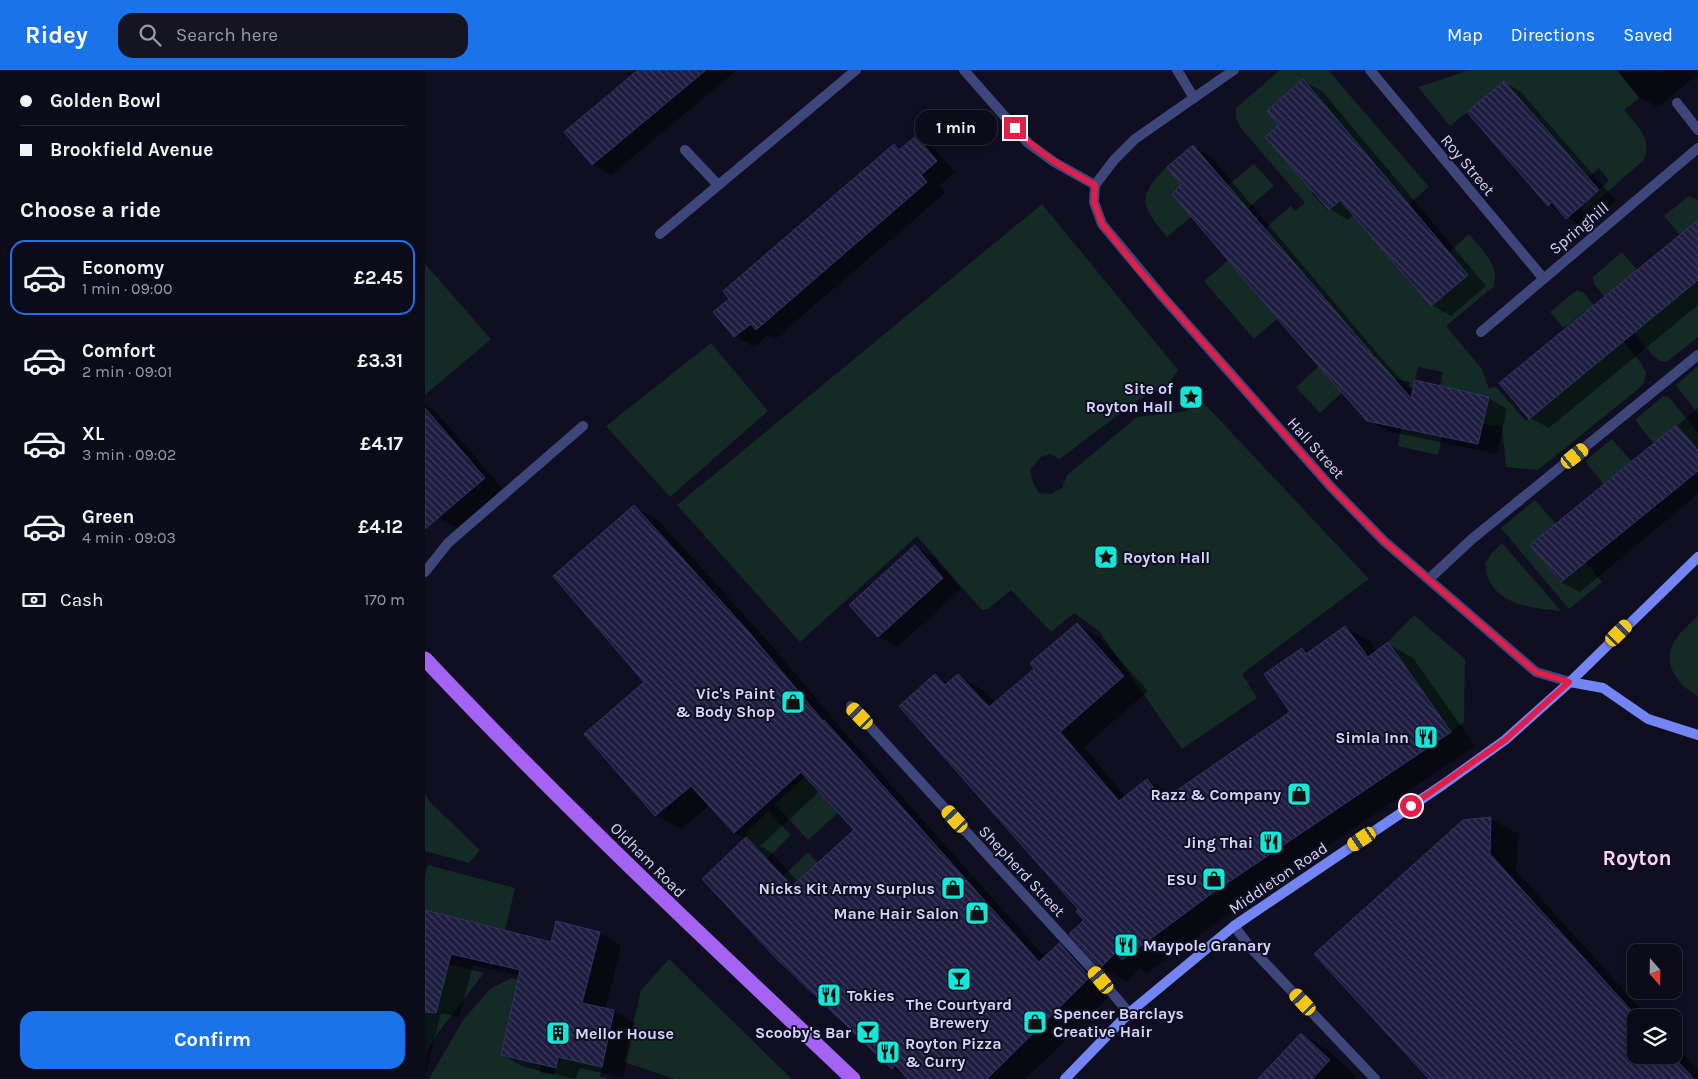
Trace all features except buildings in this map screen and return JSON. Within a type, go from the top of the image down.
[{"type":"main road","name":"Middleton Road","points":[[1065,1079],[1129,1013],[1234,926],[1490,751],[1569,682],[1698,557]]},
{"type":"main road","name":"Oldham Road","points":[[425,659],[519,759],[643,881],[853,1079]]},
{"type":"main road","points":[[1569,682],[1603,688],[1649,719],[1698,735]]},
{"type":"street","points":[[660,234],[856,70]]},
{"type":"street","points":[[964,70],[1028,143],[1054,162],[1095,185],[1135,139],[1234,70]]},
{"type":"street","points":[[1177,70],[1194,98]]},
{"type":"street","name":"Roy Street","points":[[1370,70],[1543,278]]},
{"type":"street","points":[[1677,103],[1698,130]]},
{"type":"street","name":"Springhill","points":[[1481,332],[1698,148]]},
{"type":"street","points":[[685,150],[718,185]]},
{"type":"street","name":"Hall Street","points":[[1095,185],[1094,202],[1102,224],[1139,270],[1332,488],[1384,541],[1536,672],[1569,682]]},
{"type":"street","points":[[1429,579],[1479,533],[1698,355]]},
{"type":"street","points":[[425,572],[448,543],[583,426]]},
{"type":"street","name":"Shepherd Street","points":[[851,706],[1093,970],[1129,1013]]},
{"type":"street","points":[[1234,926],[1250,947],[1375,1079]]},
{"type":"green space","points":[[1280,70],[1328,70],[1429,187],[1408,205],[1387,179],[1350,211],[1431,306],[1468,275],[1449,252],[1469,234],[1493,265],[1495,280],[1493,287],[1446,326],[1482,369],[1489,389],[1495,386],[1526,421],[1622,343],[1599,327],[1585,311],[1564,328],[1550,312],[1577,290],[1583,292],[1641,363],[1646,373],[1643,385],[1538,470],[1506,467],[1502,427],[1483,424],[1488,399],[1440,386],[1443,372],[1418,367],[1413,388],[1409,387],[1410,382],[1374,375],[1350,385],[1320,413],[1296,387],[1319,366],[1338,388],[1374,356],[1292,263],[1255,293],[1277,319],[1254,339],[1204,281],[1291,206],[1295,211],[1305,203],[1240,127],[1236,118],[1236,108]],"holes":[[[1303,79],[1328,107],[1324,111],[1356,142],[1378,167],[1328,211],[1312,193],[1326,181],[1265,137],[1279,125],[1267,111]]]},
{"type":"green space","points":[[1470,70],[1617,70],[1639,98],[1624,110],[1643,134],[1647,146],[1643,161],[1584,212],[1580,207],[1609,181],[1599,168],[1556,207],[1552,202],[1584,174],[1504,81],[1450,126],[1418,87]]},
{"type":"green space","points":[[1254,164],[1274,186],[1246,210],[1227,186]]},
{"type":"green space","points":[[1167,167],[1181,185],[1172,194],[1192,216],[1167,237],[1148,210],[1146,194],[1157,177]]},
{"type":"green space","points":[[1689,196],[1698,200],[1698,220],[1680,235],[1664,216]]},
{"type":"green space","points":[[1042,204],[1178,370],[1167,386],[1138,400],[1060,459],[1050,454],[1041,457],[1030,470],[1033,483],[1039,493],[1051,494],[1062,488],[1067,475],[1137,417],[1186,411],[1200,399],[1369,579],[1242,674],[1257,698],[1182,749],[1099,631],[1074,613],[1051,632],[1011,590],[988,609],[982,610],[917,536],[800,642],[677,505]]},
{"type":"green space","points":[[1622,252],[1637,270],[1698,280],[1698,337],[1667,362],[1660,361],[1654,357],[1594,284],[1593,277]]},
{"type":"green space","points":[[425,264],[491,339],[425,395]]},
{"type":"green space","points":[[711,343],[768,411],[670,497],[606,426]]},
{"type":"green space","points":[[1698,366],[1698,414],[1676,385]]},
{"type":"green space","points":[[1663,396],[1669,397],[1698,433],[1698,450],[1676,425],[1654,444],[1635,420]]},
{"type":"green space","points":[[1401,428],[1432,434],[1443,431],[1438,455],[1398,446]]},
{"type":"green space","points":[[1612,439],[1632,462],[1604,485],[1585,461]]},
{"type":"green space","points":[[1535,500],[1556,524],[1530,545],[1560,582],[1586,562],[1602,582],[1569,609],[1501,528]]},
{"type":"green space","points":[[1502,543],[1561,611],[1523,605],[1502,596],[1494,588],[1488,577],[1485,564],[1491,554]]},
{"type":"green space","points":[[1414,615],[1465,659],[1464,722],[1451,732],[1388,642]]},
{"type":"green space","points":[[1698,616],[1698,696],[1683,686],[1673,672],[1670,656],[1671,648],[1676,639]]},
{"type":"green space","points":[[806,776],[838,813],[808,840],[775,804]]},
{"type":"green space","points":[[425,794],[431,803],[480,850],[469,863],[425,851]]},
{"type":"green space","points":[[768,811],[791,835],[758,868],[737,846],[747,835],[746,833]]},
{"type":"green space","points":[[808,852],[823,869],[828,899],[776,883]]},
{"type":"green space","points":[[428,865],[515,888],[505,931],[425,911],[425,877]]},
{"type":"green space","points":[[669,959],[792,1079],[675,1079],[624,1062],[641,990]]},
{"type":"green space","points":[[449,964],[484,973],[437,1034],[425,1056],[425,1003],[438,1006]]},
{"type":"green space","points":[[511,978],[551,986],[546,1002],[514,995],[501,1055],[541,1065],[540,1072],[554,1075],[558,1057],[602,1067],[600,1077],[610,1079],[429,1079],[463,1020],[490,989]]},
{"type":"place","name":"Site of Royton Hall","points":[[1191,397]]},
{"type":"place","name":"Royton Hall","points":[[1106,557]]},
{"type":"place","name":"Vic's Paint & Body Shop","points":[[793,702]]},
{"type":"place","name":"Simla Inn","points":[[1426,737]]},
{"type":"place","name":"Razz & Company","points":[[1299,794]]},
{"type":"place","name":"Jing Thai","points":[[1271,842]]},
{"type":"place","name":"ESU","points":[[1214,879]]},
{"type":"place","name":"Nicks Kit Army Surplus","points":[[953,888]]},
{"type":"place","name":"Mane Hair Salon","points":[[977,913]]},
{"type":"place","name":"Maypole Granary","points":[[1126,945]]},
{"type":"place","name":"The Courtyard Brewery","points":[[959,979]]},
{"type":"place","name":"Tokies","points":[[829,995]]},
{"type":"place","name":"Spencer Barclays Creative Hair","points":[[1035,1022]]},
{"type":"place","name":"Scooby's Bar","points":[[868,1032]]},
{"type":"place","name":"Mellor House","points":[[558,1033]]},
{"type":"place","name":"Royton Pizza & Curry","points":[[888,1052]]},
{"type":"district","name":"Royton","points":[[1637,858]]},
{"type":"route","points":[[1015,128],[1028,143],[1054,162],[1095,185],[1094,202],[1102,224],[1139,270],[1332,488],[1384,541],[1536,672],[1569,682],[1505,740],[1411,806]]}]
